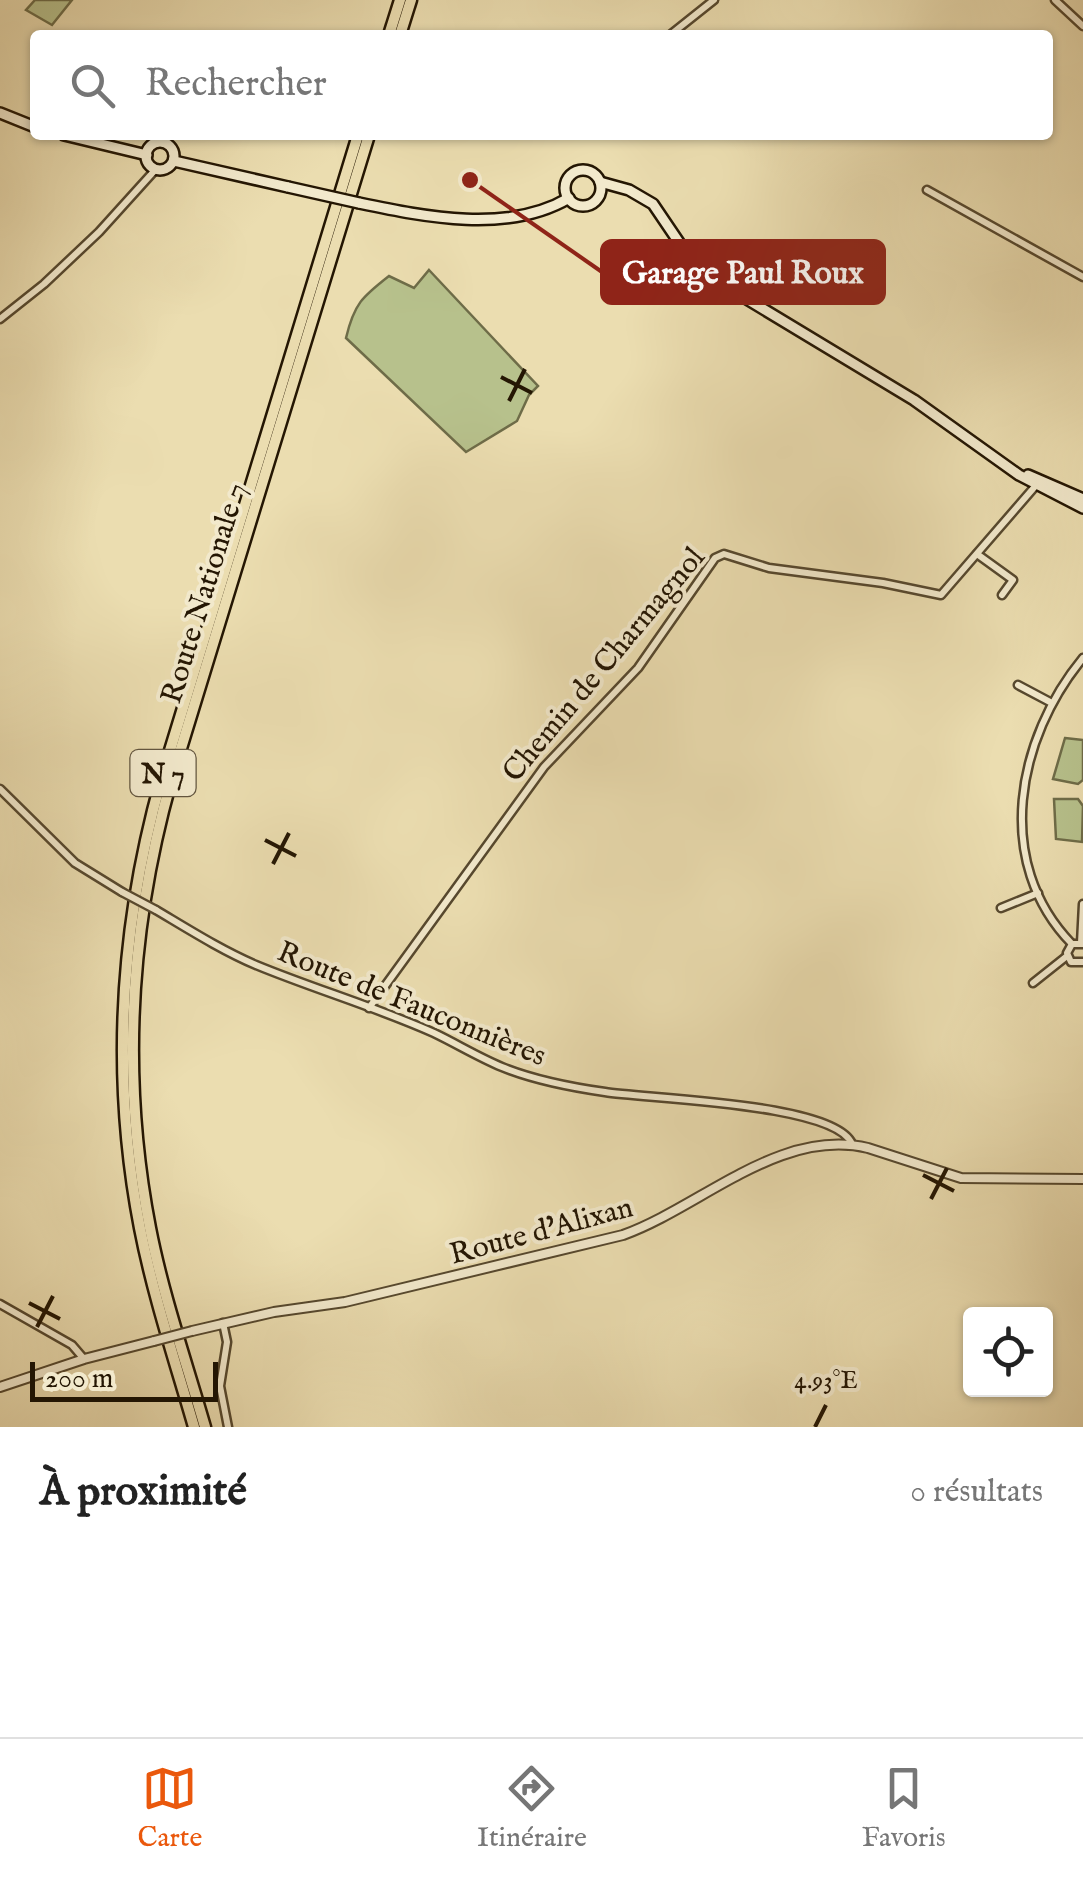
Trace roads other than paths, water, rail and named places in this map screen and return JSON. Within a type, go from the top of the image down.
[{"type":"highway","points":[[391,30],[400,0]]},
{"type":"highway","points":[[401,30],[410,0]]},
{"type":"highway","name":"Route Nationale 7","points":[[194,1427],[148,1263],[130,1169],[122,1047],[128,938],[142,853],[161,780],[356,140]]},
{"type":"highway","name":"Route Nationale 7","points":[[205,1427],[158,1266],[139,1156],[132,1051],[141,918],[168,790],[367,140]]},
{"type":"main road","points":[[0,113],[30,125]]},
{"type":"main road","points":[[85,140],[147,155]]},
{"type":"main road","points":[[164,143],[171,148],[174,160],[168,168],[156,169],[149,164],[147,155],[154,144],[164,143]]},
{"type":"main road","points":[[174,160],[417,214],[488,219],[530,216],[569,198]]},
{"type":"main road","points":[[600,182],[599,196],[590,204],[579,205],[569,198],[567,182],[574,172],[591,172],[600,182],[629,190],[653,204],[697,269],[914,400],[1003,464],[1083,508]]},
{"type":"main road","points":[[1038,483],[1083,499]]},
{"type":"street","points":[[676,30],[714,0]]},
{"type":"street","points":[[1055,0],[1083,26]]},
{"type":"street","points":[[0,318],[85,246],[156,169]]},
{"type":"street","points":[[927,190],[1083,277]]},
{"type":"street","name":"Chemin de Charmagnol","points":[[368,1008],[544,767],[638,668],[714,558],[724,554],[770,568],[941,595],[1038,483]]},
{"type":"street","points":[[976,554],[1013,580],[1002,596]]},
{"type":"street","points":[[1078,944],[1050,915],[1038,894],[1023,838],[1023,793],[1032,745],[1050,702],[1083,658]]},
{"type":"street","points":[[1018,685],[1050,702]]},
{"type":"street","name":"Route de Fauconnières","points":[[0,789],[75,863],[252,963],[434,1033],[505,1068],[546,1081],[606,1092],[686,1097],[774,1111],[834,1127],[850,1136],[852,1144]]},
{"type":"street","points":[[1001,908],[1038,894]]},
{"type":"street","points":[[1033,982],[1078,944],[1083,904]]},
{"type":"street","points":[[1067,956],[1074,964],[1083,962]]},
{"type":"street","name":"Route d'Alixan","points":[[0,1387],[84,1359],[224,1323],[345,1302],[623,1236],[775,1159],[820,1145],[852,1144],[961,1178],[1083,1178]]},
{"type":"street","points":[[0,1304],[72,1346],[84,1359]]},
{"type":"street","points":[[224,1323],[227,1342],[220,1386],[228,1427]]},
{"type":"place","name":"Garage Paul Roux","points":[[470,180]]}]
